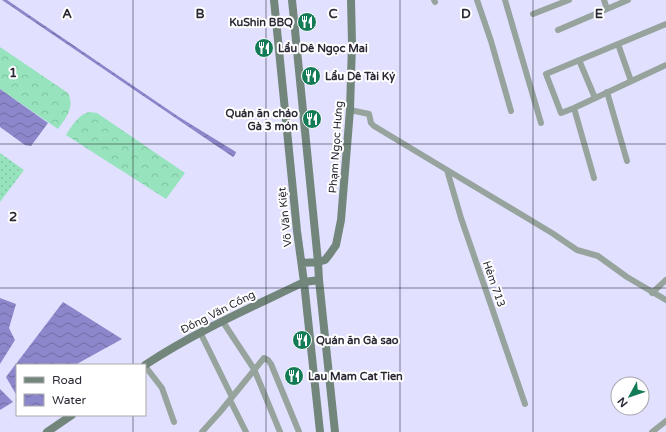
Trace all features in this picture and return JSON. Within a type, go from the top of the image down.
[{"type":"main road","name":"Võ Văn Kiệt","points":[[274,0],[296,224],[302,263],[320,432]]},
{"type":"main road","points":[[292,0],[335,432]]},
{"type":"main road","name":"Phạm Ngọc Hưng","points":[[318,262],[325,260],[336,246],[341,220],[350,110],[352,43],[351,0]]},
{"type":"main road","points":[[302,263],[318,262]]},
{"type":"main road","name":"Đồng Văn Cống","points":[[146,365],[200,332],[304,282],[319,280]]},
{"type":"main road","points":[[47,432],[71,416]]},
{"type":"street","points":[[477,0],[491,41],[511,111]]},
{"type":"street","points":[[505,0],[541,124]]},
{"type":"street","points":[[533,14],[569,0]]},
{"type":"street","points":[[604,0],[607,9]]},
{"type":"street","points":[[558,30],[628,0]]},
{"type":"street","points":[[666,24],[546,74],[561,113],[666,65]]},
{"type":"street","points":[[618,44],[631,81]]},
{"type":"street","points":[[579,60],[595,98]]},
{"type":"street","points":[[607,92],[627,161]]},
{"type":"street","points":[[574,108],[594,178]]},
{"type":"street","points":[[350,110],[369,114],[371,123],[374,126],[552,233],[577,250],[583,253],[598,256],[627,278],[666,300]]},
{"type":"street","name":"Hẻm 713","points":[[447,170],[461,218],[525,404]]},
{"type":"street","points":[[652,293],[666,280]]},
{"type":"street","points":[[223,322],[254,369],[280,432]]},
{"type":"street","points":[[200,332],[246,432]]},
{"type":"street","points":[[202,432],[254,369],[264,358],[266,358],[270,362],[299,432]]},
{"type":"street","points":[[146,367],[162,388],[174,422]]},
{"type":"street","points":[[652,432],[666,421]]},
{"type":"green space","points":[[0,47],[68,93],[71,103],[69,112],[58,129],[0,89]]},
{"type":"green space","points":[[89,112],[97,113],[185,173],[166,199],[66,135],[78,118]]},
{"type":"green space","points":[[0,153],[24,170],[0,202]]},
{"type":"water","points":[[2,0],[7,0],[179,117],[236,152],[235,155],[233,157]]},
{"type":"water","points":[[0,89],[48,123],[31,146],[25,145],[0,127]]},
{"type":"water","points":[[0,298],[16,304],[9,328],[15,340],[0,364]]},
{"type":"water","points":[[63,302],[122,339],[77,364],[16,364],[16,394],[6,377]]},
{"type":"water","points":[[0,389],[13,402],[0,410]]},
{"type":"place","name":"KuShin BBQ","points":[[307,22]]},
{"type":"place","name":"Lẩu Dê Ngọc Mai","points":[[264,48]]},
{"type":"place","name":"Lẩu Dê Tài Ký","points":[[311,76]]},
{"type":"place","name":"Quán ăn cháo Gà 3 món","points":[[312,119]]},
{"type":"place","name":"Quán ăn Gà sao","points":[[302,340]]},
{"type":"place","name":"Lau Mam Cat Tien","points":[[294,376]]}]
